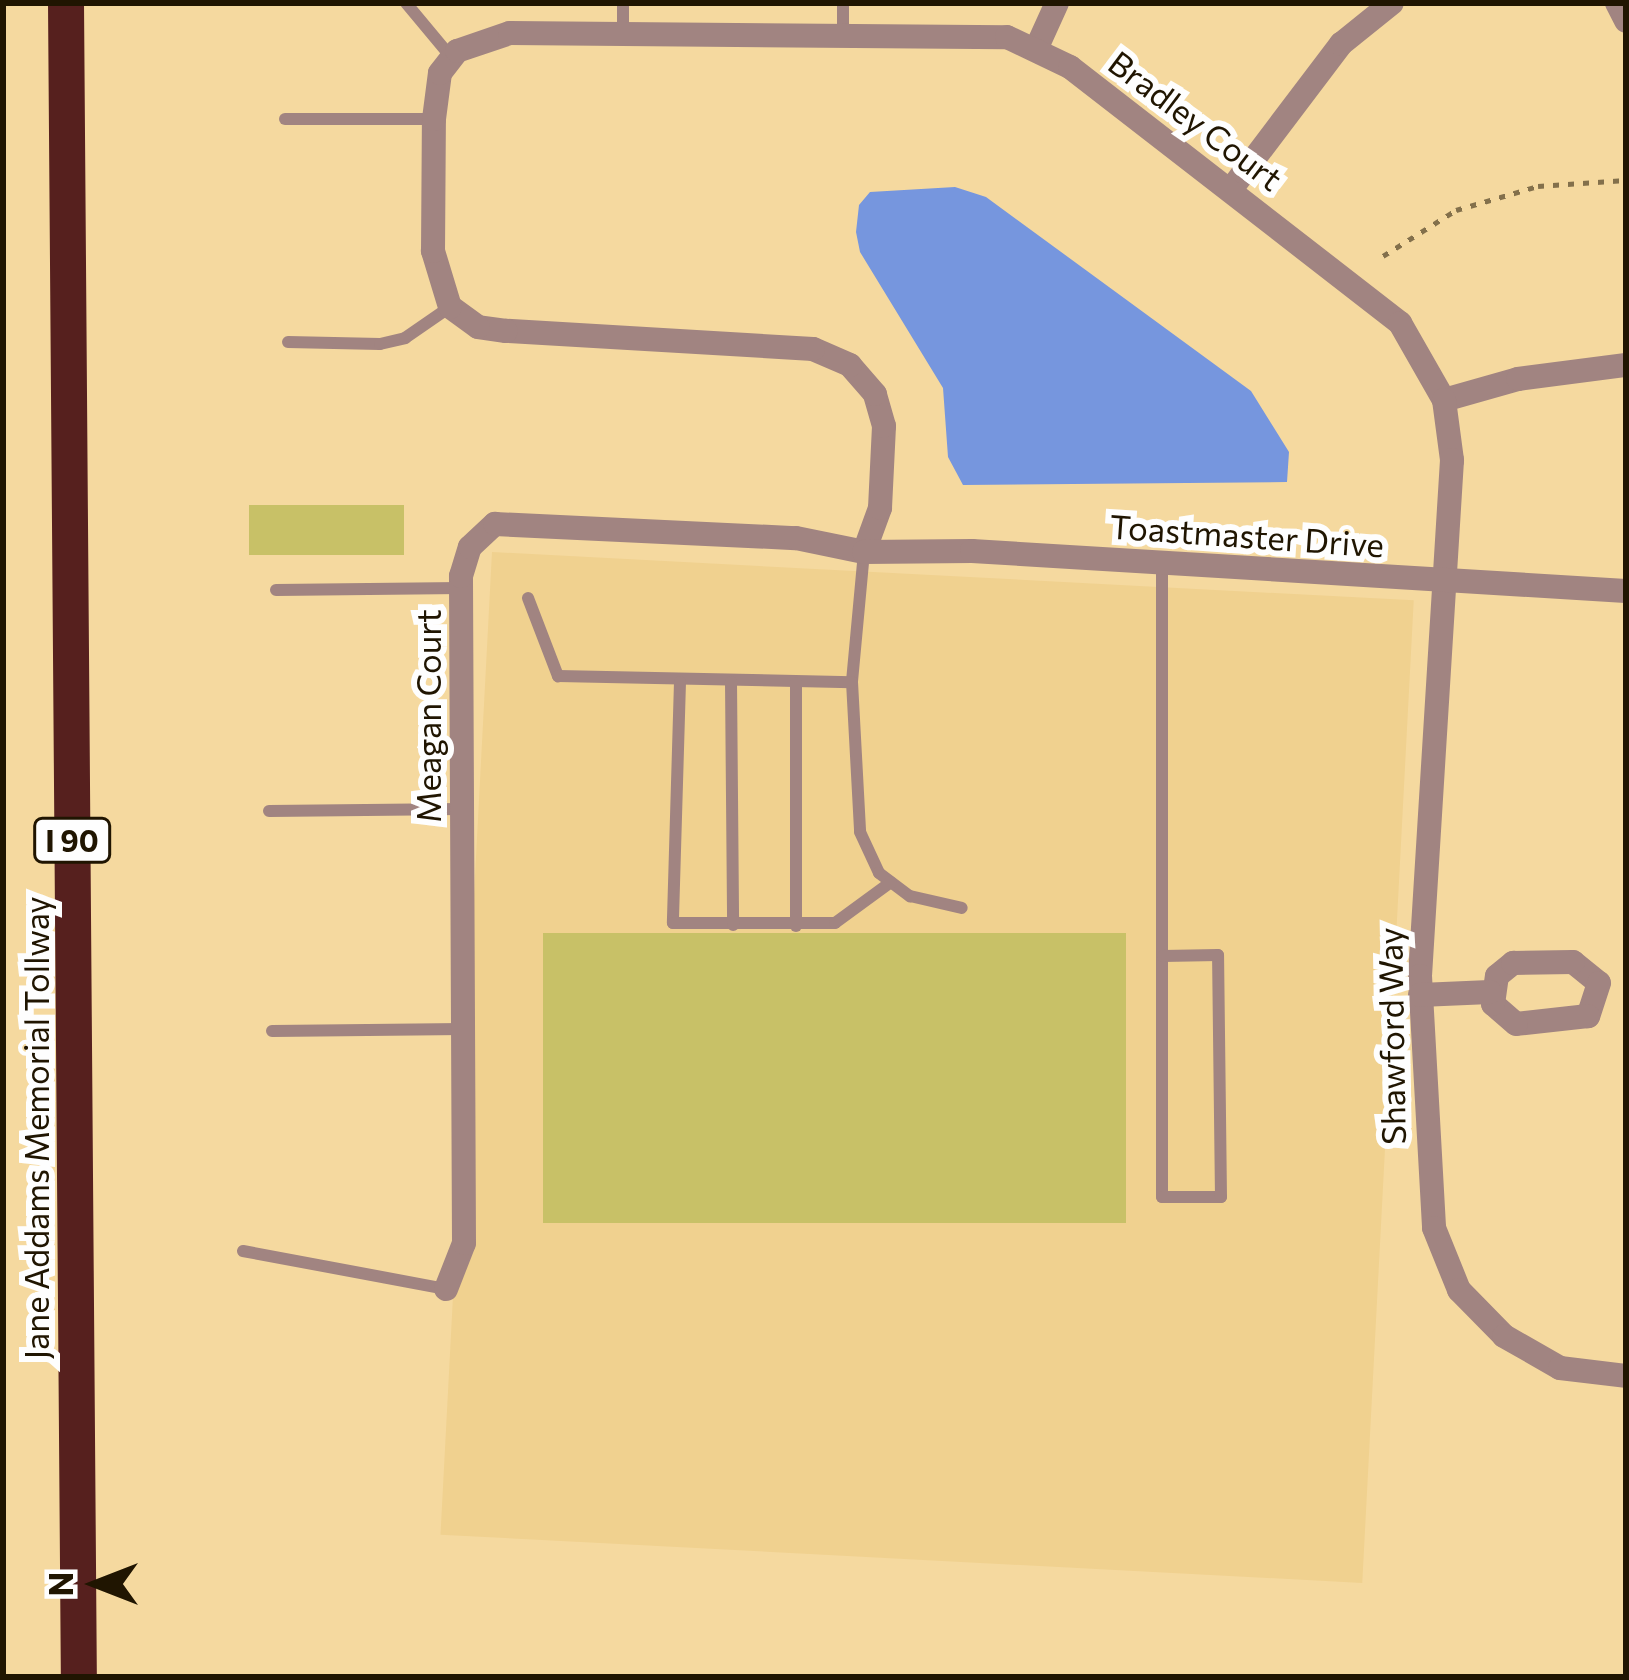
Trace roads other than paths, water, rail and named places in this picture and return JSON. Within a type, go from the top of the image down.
[{"type":"highway","name":"Jane Addams Memorial Tollway","points":[[66,3],[79,1677]]},
{"type":"street","points":[[1037,47],[1057,3]]},
{"type":"street","points":[[1232,188],[1341,44],[1392,3]]},
{"type":"street","points":[[1617,3],[1626,21]]},
{"type":"street","name":"Bradley Court","points":[[451,57],[492,35],[988,34],[1037,47],[1232,188],[1400,323],[1444,400],[1452,460],[1442,580]]},
{"type":"street","points":[[451,57],[440,73],[434,119],[434,250],[450,307],[478,327],[506,332],[813,349],[850,364],[875,394],[884,426],[880,508],[864,552]]},
{"type":"street","points":[[1444,400],[1518,379],[1626,364]]},
{"type":"street","name":"Meagan Court","points":[[446,1289],[464,1243],[460,588],[470,547],[506,521],[796,538],[864,552]]},
{"type":"street","name":"Toastmaster Drive","points":[[864,552],[1162,562],[1626,590]]},
{"type":"street","name":"Shawford Way","points":[[1442,580],[1420,995],[1428,1200],[1459,1290],[1533,1354],[1560,1368],[1626,1376]]},
{"type":"street","points":[[1420,995],[1490,992]]},
{"type":"lane","points":[[406,3],[451,57]]},
{"type":"lane","points":[[623,3],[623,34]]},
{"type":"lane","points":[[843,3],[843,34]]},
{"type":"lane","points":[[285,119],[434,119]]},
{"type":"lane","points":[[288,342],[380,344],[405,338],[450,307]]},
{"type":"lane","points":[[864,552],[852,682],[860,832],[891,882],[910,896],[962,908]]},
{"type":"lane","points":[[1162,562],[1162,1197],[1220,1197],[1218,956],[1163,956]]},
{"type":"lane","points":[[276,590],[460,588]]},
{"type":"lane","points":[[528,598],[558,676],[852,682]]},
{"type":"lane","points":[[680,682],[673,923],[835,923],[891,882]]},
{"type":"lane","points":[[731,682],[733,925]]},
{"type":"lane","points":[[796,683],[796,926]]},
{"type":"lane","points":[[269,811],[462,809]]},
{"type":"lane","points":[[272,1031],[463,1029]]},
{"type":"lane","points":[[243,1251],[446,1289]]},
{"type":"water","points":[[955,187],[986,197],[1251,391],[1289,452],[1287,482],[963,485],[948,457],[943,388],[860,252],[856,232],[859,205],[870,192]]}]
